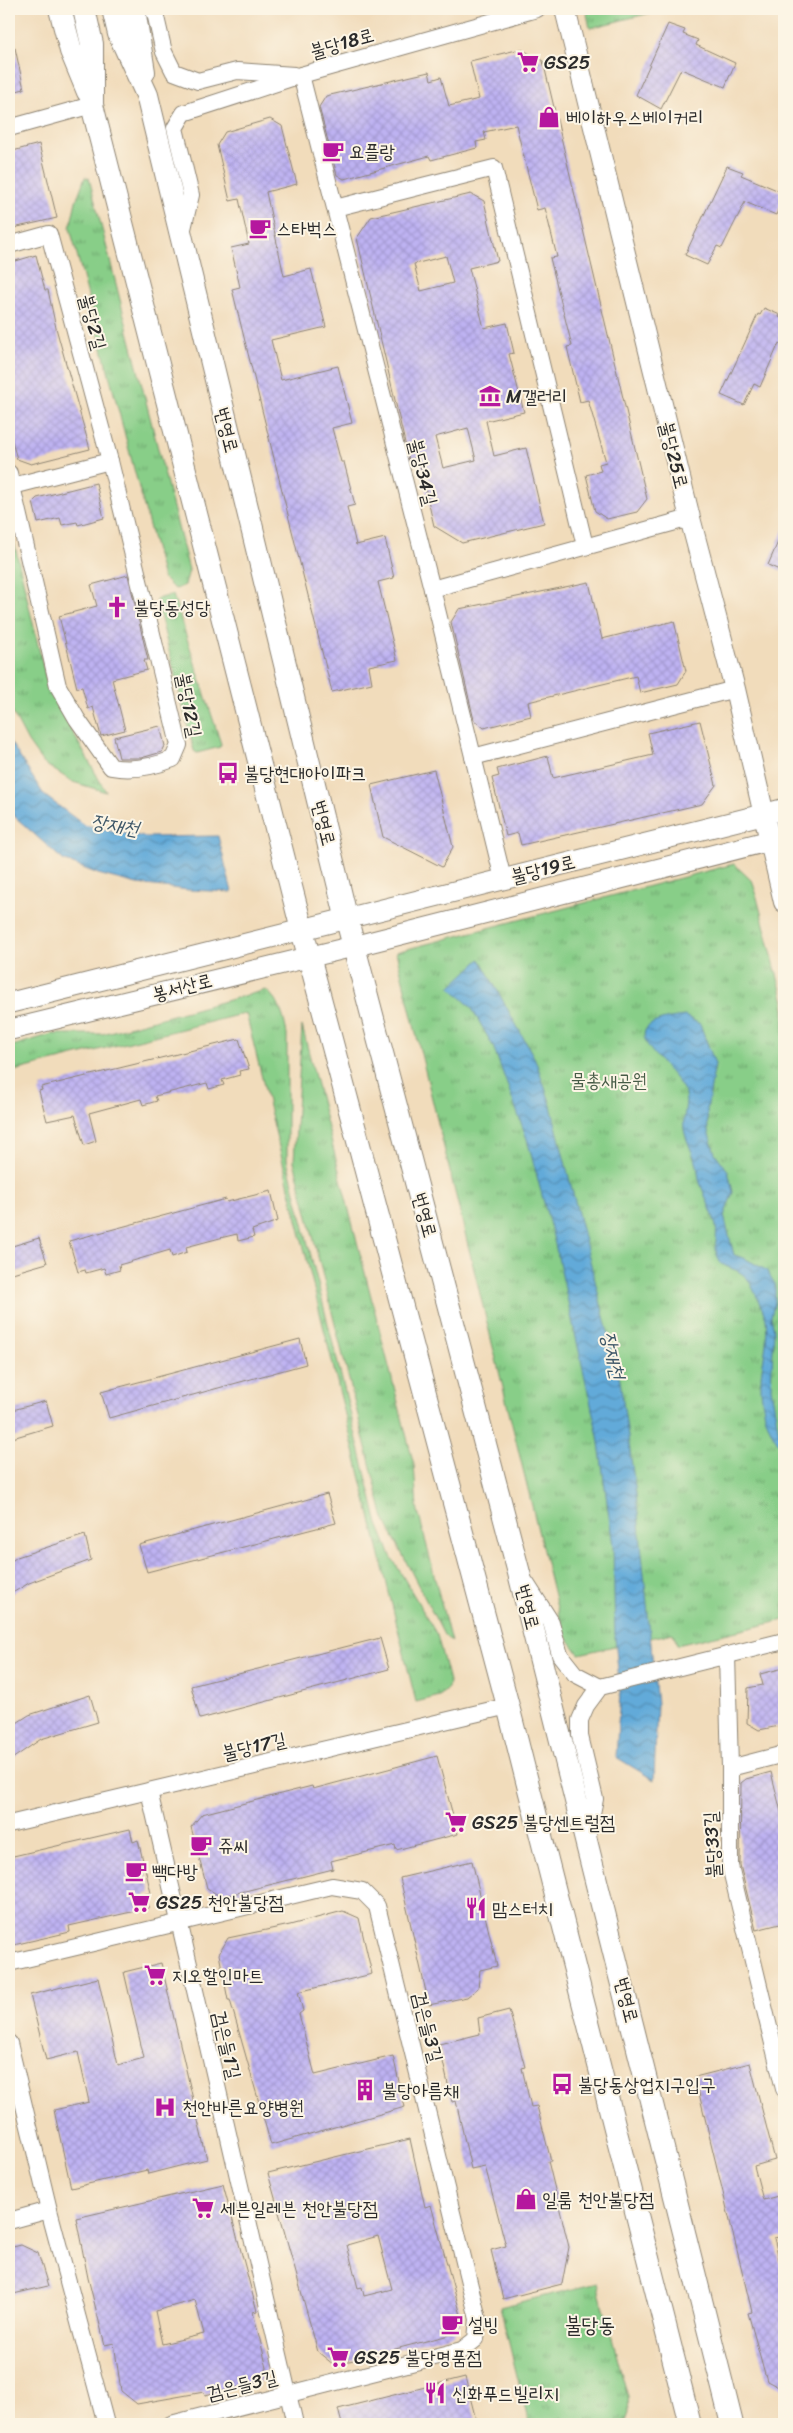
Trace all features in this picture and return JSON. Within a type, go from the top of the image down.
[{"type":"main road","points":[[60,9],[71,50],[92,105],[302,930],[508,1706],[690,2424]]},
{"type":"main road","points":[[84,9],[92,44],[92,105]]},
{"type":"main road","name":"번영로","points":[[113,9],[119,34],[147,95],[180,238],[347,920],[519,1573],[732,2424]]},
{"type":"main road","points":[[134,9],[147,95]]},
{"type":"street","points":[[152,9],[155,13],[164,52],[174,72],[198,81],[237,71],[301,76]]},
{"type":"street","name":"불당18로","points":[[180,238],[191,195],[175,128],[184,113],[301,76],[538,9]]},
{"type":"street","name":"불당25로","points":[[565,9],[690,518],[735,690],[763,814],[777,839],[784,902]]},
{"type":"street","name":"불당34길","points":[[301,76],[432,589],[503,879]]},
{"type":"street","points":[[9,128],[92,105]]},
{"type":"street","points":[[335,208],[494,168],[585,546]]},
{"type":"street","name":"불당2길","points":[[9,244],[49,234],[110,461]]},
{"type":"street","name":"불당12길","points":[[110,461],[179,745],[173,759],[156,766],[127,770],[111,767],[77,719],[58,686],[10,482],[110,461]]},
{"type":"street","points":[[432,589],[690,518]]},
{"type":"street","points":[[473,757],[735,690]]},
{"type":"street","name":"불당19로","points":[[302,930],[784,809]]},
{"type":"street","name":"불당19로","points":[[354,946],[777,839]]},
{"type":"street","name":"봉서산로","points":[[9,1003],[302,930]]},
{"type":"street","name":"봉서산로","points":[[10,1026],[354,946]]},
{"type":"street","points":[[519,1573],[551,1622],[560,1655],[576,1674],[600,1687]]},
{"type":"street","points":[[587,1839],[595,1799],[580,1736],[580,1720],[586,1706],[600,1687],[784,1641]]},
{"type":"street","name":"불당33길","points":[[727,1655],[730,1866],[784,2089]]},
{"type":"street","name":"불당17길","points":[[9,1824],[508,1706]]},
{"type":"street","points":[[730,1768],[784,1754]]},
{"type":"street","name":"검은들1길","points":[[149,1791],[295,2424]]},
{"type":"street","name":"검은들3길","points":[[9,1963],[332,1886],[362,1891],[377,1906],[478,2319],[476,2339],[462,2350],[170,2424]]},
{"type":"street","points":[[9,2043],[49,2210],[106,2424]]},
{"type":"street","points":[[9,2220],[49,2210]]},
{"type":"green space","points":[[586,9],[666,9],[590,28]]},
{"type":"green space","points":[[85,177],[89,178],[189,570],[185,585],[176,589],[163,578],[70,228],[76,201]]},
{"type":"green space","points":[[9,520],[48,688],[106,792],[73,782],[43,763],[28,742],[9,706]]},
{"type":"green space","points":[[173,595],[221,744],[220,747],[197,753],[194,751],[156,599]]},
{"type":"green space","name":"물총새공원","points":[[734,864],[753,882],[784,1002],[784,1620],[677,1645],[673,1633],[579,1654],[563,1632],[396,952]]},
{"type":"green space","points":[[266,990],[278,1005],[283,1016],[287,1034],[287,1160],[378,1524],[391,1556],[437,1635],[449,1681],[448,1688],[440,1696],[416,1702],[246,1013],[10,1072],[9,1070],[9,1047],[52,1034],[102,1034]]},
{"type":"green space","points":[[302,1026],[414,1465],[417,1507],[451,1642],[444,1635],[384,1519],[294,1161]]},
{"type":"green space","points":[[597,2283],[628,2397],[629,2413],[625,2424],[529,2424],[500,2307]]},
{"type":"water","points":[[9,740],[44,795],[84,825],[144,837],[218,836],[232,892],[189,890],[137,884],[98,874],[63,860],[14,816],[9,808]]},
{"type":"water","name":"장재천","points":[[480,959],[535,1059],[550,1102],[620,1380],[636,1494],[657,1704],[654,1780],[616,1757],[620,1693],[615,1637],[613,1546],[598,1436],[555,1244],[527,1139],[493,1046],[471,1007],[450,987]]},
{"type":"water","points":[[685,1016],[700,1024],[715,1064],[707,1110],[708,1131],[715,1153],[728,1171],[733,1192],[724,1216],[734,1255],[744,1258],[766,1270],[775,1284],[775,1302],[771,1316],[774,1330],[771,1388],[778,1428],[784,1436],[784,1450],[772,1433],[762,1401],[761,1378],[767,1332],[765,1316],[747,1278],[738,1271],[727,1267],[718,1259],[716,1226],[699,1180],[697,1165],[684,1129],[686,1100],[684,1091],[648,1045],[644,1035],[648,1027],[661,1020]]},
{"type":"building","points":[[668,24],[685,30],[683,34],[698,40],[696,45],[735,63],[725,87],[681,69],[661,109],[636,95]]},
{"type":"building","points":[[15,48],[24,89],[9,93],[9,49]]},
{"type":"building","points":[[521,49],[543,61],[647,499],[637,512],[607,519],[595,511],[586,475],[601,471],[599,464],[606,462],[588,400],[580,402],[567,347],[572,346],[550,258],[557,257],[545,208],[537,210],[516,125],[484,132],[486,140],[476,142],[477,148],[431,160],[429,156],[344,179],[337,175],[319,107],[326,96],[429,72],[431,80],[441,77],[449,106],[479,99],[470,61]]},
{"type":"building","points":[[270,119],[282,126],[297,184],[266,192],[284,276],[311,269],[326,327],[271,340],[281,380],[338,366],[352,423],[332,428],[341,462],[344,462],[355,505],[347,507],[356,545],[385,538],[394,578],[378,582],[397,660],[369,666],[372,683],[332,692],[232,289],[240,287],[231,248],[249,244],[239,199],[230,201],[217,145],[225,132]]},
{"type":"building","points":[[39,144],[57,218],[9,229],[9,152]]},
{"type":"building","points":[[727,166],[743,172],[741,175],[784,193],[784,196],[776,215],[745,202],[722,248],[717,246],[707,265],[685,255]]},
{"type":"building","points":[[471,194],[484,201],[498,261],[469,268],[484,328],[507,323],[514,353],[509,354],[524,412],[486,421],[494,456],[526,448],[544,523],[462,543],[434,526],[418,457],[409,460],[357,238],[371,217]],"holes":[[[446,256],[453,283],[421,291],[414,264]],[[468,428],[476,460],[443,468],[435,437]]]},
{"type":"building","points":[[36,255],[45,290],[48,290],[56,328],[90,449],[31,464],[17,459],[9,431],[9,263]]},
{"type":"building","points":[[764,308],[780,315],[779,317],[784,320],[784,346],[779,343],[760,387],[754,384],[744,405],[721,395],[758,314],[760,315]]},
{"type":"building","points":[[96,483],[104,518],[78,525],[77,522],[62,525],[60,518],[38,523],[33,502],[37,498]]},
{"type":"building","points":[[784,528],[784,572],[768,565]]},
{"type":"building","points":[[128,575],[148,660],[144,660],[147,670],[112,679],[125,730],[101,736],[93,707],[88,709],[82,687],[77,688],[59,616],[97,606],[91,585]]},
{"type":"building","points":[[589,582],[602,639],[674,621],[686,671],[678,684],[640,693],[636,676],[528,702],[531,716],[484,728],[474,720],[451,622],[459,609]]},
{"type":"building","points":[[700,721],[716,785],[702,804],[521,845],[518,833],[506,836],[492,778],[499,776],[497,769],[548,756],[553,778],[653,755],[648,733]]},
{"type":"building","points":[[160,726],[165,746],[162,752],[141,758],[119,758],[114,737]]},
{"type":"building","points":[[434,770],[453,847],[442,867],[383,837],[371,785]]},
{"type":"building","points":[[239,1039],[249,1069],[239,1071],[240,1075],[222,1080],[224,1085],[209,1089],[207,1083],[155,1096],[157,1101],[143,1105],[141,1099],[89,1113],[96,1141],[84,1145],[75,1115],[47,1121],[39,1091],[42,1090],[41,1087]]},
{"type":"building","points":[[271,1191],[278,1221],[252,1230],[254,1237],[238,1241],[237,1234],[220,1238],[186,1247],[187,1252],[172,1257],[170,1250],[119,1265],[120,1270],[106,1274],[104,1268],[86,1273],[85,1270],[78,1272],[69,1241],[226,1199],[227,1202]]},
{"type":"building","points":[[39,1238],[47,1263],[9,1274],[9,1247]]},
{"type":"building","points":[[300,1339],[306,1364],[109,1418],[101,1392]]},
{"type":"building","points":[[46,1401],[53,1426],[9,1439],[9,1411]]},
{"type":"building","points":[[327,1494],[336,1523],[147,1572],[139,1545]]},
{"type":"building","points":[[85,1535],[91,1560],[29,1583],[9,1595],[9,1563],[17,1557]]},
{"type":"building","points":[[380,1638],[389,1669],[200,1719],[191,1686]]},
{"type":"building","points":[[784,1668],[784,1725],[759,1730],[747,1723],[748,1688],[763,1685],[760,1674]]},
{"type":"building","points":[[90,1695],[98,1722],[41,1739],[9,1761],[9,1728],[29,1715]]},
{"type":"building","points":[[437,1756],[458,1834],[396,1850],[395,1845],[331,1861],[333,1869],[221,1897],[207,1888],[191,1827],[202,1814],[312,1786],[313,1789]]},
{"type":"building","points":[[771,1772],[784,1824],[784,1923],[756,1930],[740,1865],[741,1783],[746,1779]]},
{"type":"building","points":[[130,1829],[133,1842],[138,1840],[151,1893],[145,1894],[149,1908],[69,1926],[70,1932],[9,1946],[9,1857]]},
{"type":"building","points":[[472,1861],[497,1966],[480,1970],[478,1988],[467,1997],[429,2005],[400,1878]]},
{"type":"building","points":[[343,1911],[359,1918],[372,1974],[298,1992],[303,2011],[299,2014],[315,2075],[393,2056],[405,2107],[271,2145],[230,2000],[228,2000],[219,1954],[228,1938],[290,1925]]},
{"type":"building","points":[[161,1963],[207,2159],[148,2174],[147,2170],[71,2188],[54,2110],[89,2102],[78,2052],[46,2060],[30,1995],[98,1978],[118,2065],[144,2058],[124,1972]]},
{"type":"building","points":[[509,2010],[525,2067],[522,2068],[531,2107],[537,2106],[551,2161],[548,2161],[569,2247],[562,2284],[503,2299],[491,2250],[506,2246],[485,2166],[471,2169],[456,2101],[452,2102],[439,2044],[480,2034],[478,2018]]},
{"type":"building","points":[[750,2063],[775,2160],[754,2166],[763,2200],[778,2196],[784,2221],[784,2236],[774,2238],[784,2279],[784,2390],[767,2381],[748,2313],[752,2312],[695,2077]]},
{"type":"building","points":[[410,2139],[425,2207],[431,2205],[462,2319],[453,2334],[334,2365],[318,2352],[268,2173]],"holes":[[[378,2236],[392,2289],[364,2296],[362,2287],[358,2288],[347,2245]]]},
{"type":"building","points":[[223,2184],[257,2311],[253,2312],[267,2368],[260,2382],[205,2395],[204,2392],[137,2404],[121,2391],[114,2343],[105,2345],[88,2278],[76,2218]],"holes":[[[195,2300],[204,2334],[162,2344],[155,2311]]]},
{"type":"building","points":[[21,2245],[38,2253],[48,2286],[9,2295],[9,2248]]},
{"type":"building","name":"신화푸드빌리지","points":[[465,2377],[477,2424],[342,2424],[338,2409]]},
{"type":"place","name":"GS25","points":[[528,62]]},
{"type":"place","name":"베이하우스베이커리","points":[[549,117]]},
{"type":"place","name":"요플랑","points":[[333,151]]},
{"type":"place","name":"스타벅스","points":[[260,228]]},
{"type":"place","name":"M갤러리","points":[[490,396]]},
{"type":"place","name":"불당동성당","points":[[117,607]]},
{"type":"place","name":"불당현대아이파크","points":[[228,773]]},
{"type":"place","name":"GS25 불당센트럴점","points":[[456,1822]]},
{"type":"place","name":"쥬씨","points":[[201,1845]]},
{"type":"place","name":"빽다방","points":[[136,1871]]},
{"type":"place","name":"GS25 천안불당점","points":[[139,1902]]},
{"type":"place","name":"맘스터치","points":[[476,1908]]},
{"type":"place","name":"지오할인마트","points":[[155,1975]]},
{"type":"place","name":"불당동상업지구입구","points":[[562,2084]]},
{"type":"place","name":"불당아름채","points":[[365,2090]]},
{"type":"place","name":"천안바른요양병원","points":[[165,2107]]},
{"type":"place","name":"일룸 천안불당점","points":[[526,2199]]},
{"type":"place","name":"세븐일레븐 천안불당점","points":[[203,2208]]},
{"type":"place","name":"설빙","points":[[452,2324]]},
{"type":"place","name":"GS25 불당명품점","points":[[338,2357]]},
{"type":"place","name":"신화푸드빌리지","points":[[435,2393]]},
{"type":"district","name":"불당동","points":[[590,2325]]}]
